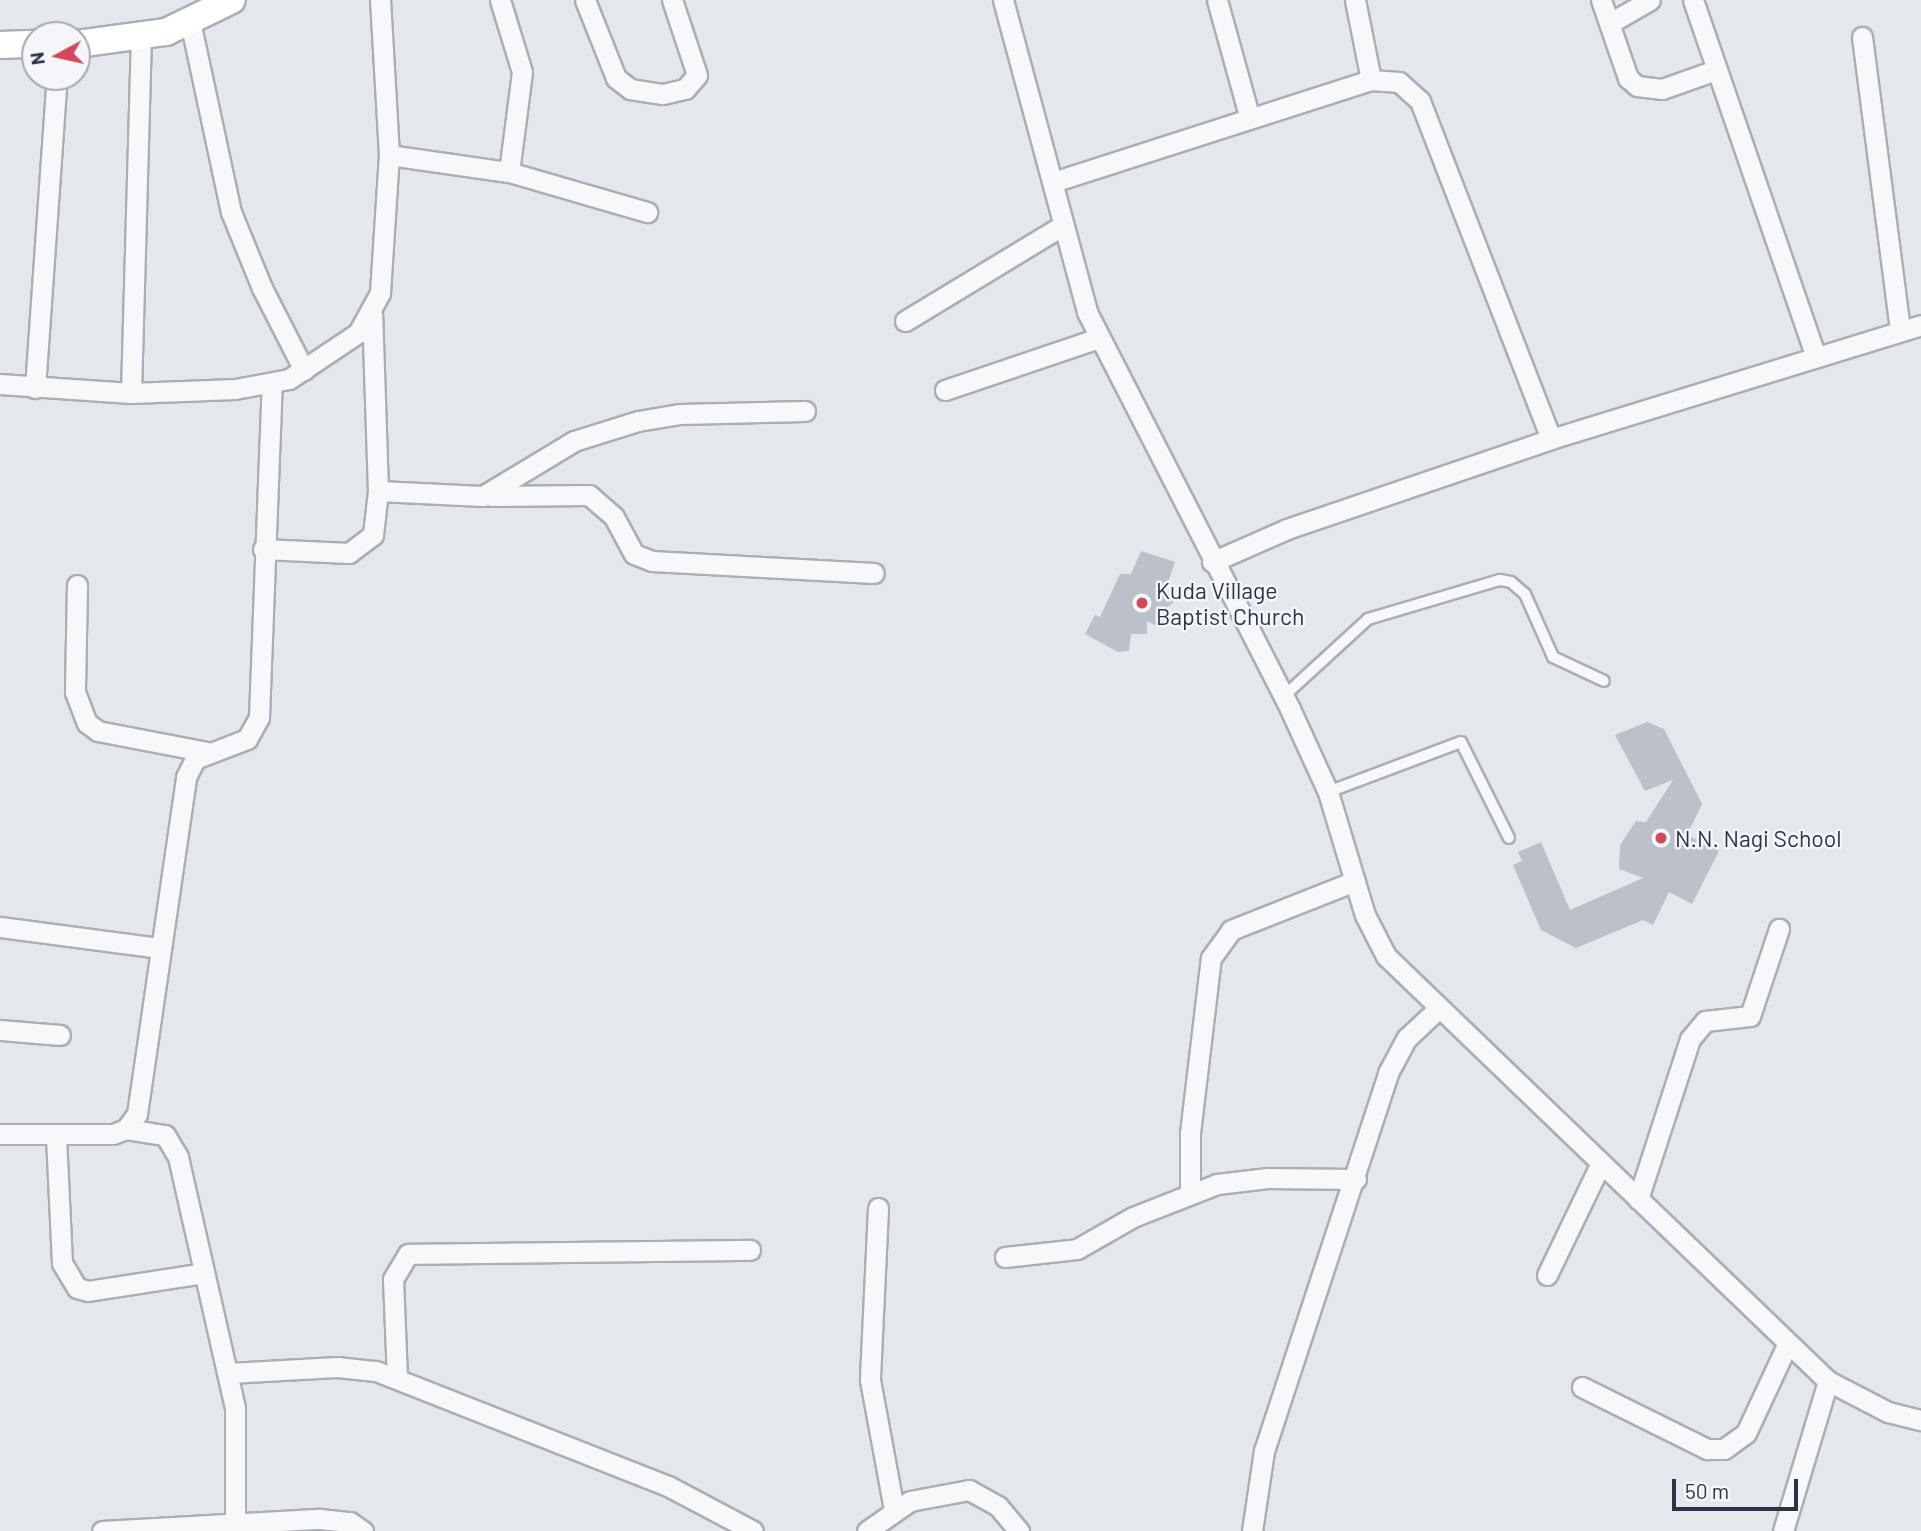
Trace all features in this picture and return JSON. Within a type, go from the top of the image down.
[{"type":"main road","points":[[91,43],[141,39],[190,21],[232,0]]},
{"type":"main road","points":[[0,45],[21,44]]},
{"type":"street","points":[[0,384],[131,393],[196,393],[272,383],[304,370],[342,348],[372,314],[380,293],[389,155],[380,0]]},
{"type":"street","points":[[500,0],[522,72],[509,172]]},
{"type":"street","points":[[585,0],[616,78],[630,89],[663,94],[685,89],[697,75],[673,0]]},
{"type":"street","points":[[1003,0],[1053,182],[1060,227],[1099,338],[1212,562],[1284,696],[1328,792],[1365,915],[1386,956],[1828,1381],[1888,1412],[1921,1420]]},
{"type":"street","points":[[1217,0],[1250,119]]},
{"type":"street","points":[[1355,0],[1371,80]]},
{"type":"street","points":[[1601,0],[1628,78],[1647,91],[1713,71]]},
{"type":"street","points":[[1610,23],[1650,0]]},
{"type":"street","points":[[1693,0],[1713,71],[1815,354]]},
{"type":"street","points":[[190,21],[231,212],[261,288],[304,370]]},
{"type":"street","points":[[1861,37],[1900,330]]},
{"type":"street","points":[[131,393],[141,39]]},
{"type":"street","points":[[1053,182],[1371,80],[1399,82],[1420,102],[1551,439]]},
{"type":"street","points":[[35,388],[56,91]]},
{"type":"street","points":[[389,155],[509,172],[647,212]]},
{"type":"street","points":[[905,321],[1060,227]]},
{"type":"street","points":[[263,549],[349,553],[362,548],[373,535],[377,491],[372,314]]},
{"type":"street","points":[[1212,562],[1287,529],[1551,439],[1815,354],[1921,325]]},
{"type":"street","points":[[945,390],[1099,338]]},
{"type":"street","points":[[126,1129],[137,1114],[159,948],[186,777],[195,760],[207,752],[247,739],[259,717],[263,549],[272,383]]},
{"type":"street","points":[[483,496],[574,441],[638,421],[680,414],[805,411]]},
{"type":"street","points":[[377,491],[483,496],[589,495],[608,509],[634,554],[652,561],[874,573]]},
{"type":"street","points":[[76,585],[75,692],[88,723],[98,731],[207,752]]},
{"type":"street","points":[[1190,1193],[1191,1133],[1211,958],[1231,930],[1355,881]]},
{"type":"street","points":[[0,927],[159,948]]},
{"type":"street","points":[[1638,1199],[1690,1039],[1705,1021],[1750,1016],[1779,929]]},
{"type":"street","points":[[1252,1531],[1264,1451],[1395,1057],[1438,1008]]},
{"type":"street","points":[[0,1030],[60,1035]]},
{"type":"street","points":[[0,1134],[87,1138],[126,1129],[157,1133],[172,1143],[229,1373],[238,1432],[235,1528]]},
{"type":"street","points":[[56,1136],[62,1263],[77,1288],[88,1291],[204,1273]]},
{"type":"street","points":[[1547,1275],[1601,1163]]},
{"type":"street","points":[[1005,1257],[1077,1249],[1190,1193],[1268,1178],[1356,1179]]},
{"type":"street","points":[[878,1208],[870,1380],[894,1509]]},
{"type":"street","points":[[397,1378],[393,1279],[408,1254],[750,1250]]},
{"type":"street","points":[[1582,1387],[1707,1448],[1724,1449],[1746,1433],[1788,1343]]},
{"type":"street","points":[[229,1373],[337,1367],[397,1378],[668,1486],[753,1531]]},
{"type":"street","points":[[1783,1531],[1828,1381]]},
{"type":"street","points":[[867,1531],[894,1509],[949,1490],[969,1490],[998,1506],[1019,1531]]},
{"type":"street","points":[[102,1531],[235,1528],[336,1520],[363,1531]]},
{"type":"lane","points":[[1284,696],[1368,618],[1500,580],[1511,582],[1525,594],[1553,657],[1604,681]]},
{"type":"lane","points":[[1328,792],[1461,741],[1509,838]]},
{"type":"building","name":"Kuda Village Baptist Church","points":[[1141,551],[1175,562],[1165,591],[1179,597],[1161,613],[1161,628],[1147,621],[1147,634],[1131,634],[1129,651],[1118,652],[1085,634],[1095,615],[1100,617],[1120,574],[1131,574]]},
{"type":"building","name":"N.N. Nagi School","points":[[1647,722],[1664,729],[1702,804],[1687,835],[1719,851],[1692,904],[1669,892],[1653,925],[1643,920],[1576,948],[1541,930],[1513,865],[1522,861],[1518,852],[1541,842],[1570,910],[1643,878],[1619,869],[1620,845],[1636,821],[1646,822],[1673,780],[1645,791],[1615,735]]},
{"type":"place","name":"Kuda Village Baptist Church","points":[[1142,603]]},
{"type":"place","name":"N.N. Nagi School","points":[[1661,838]]}]
